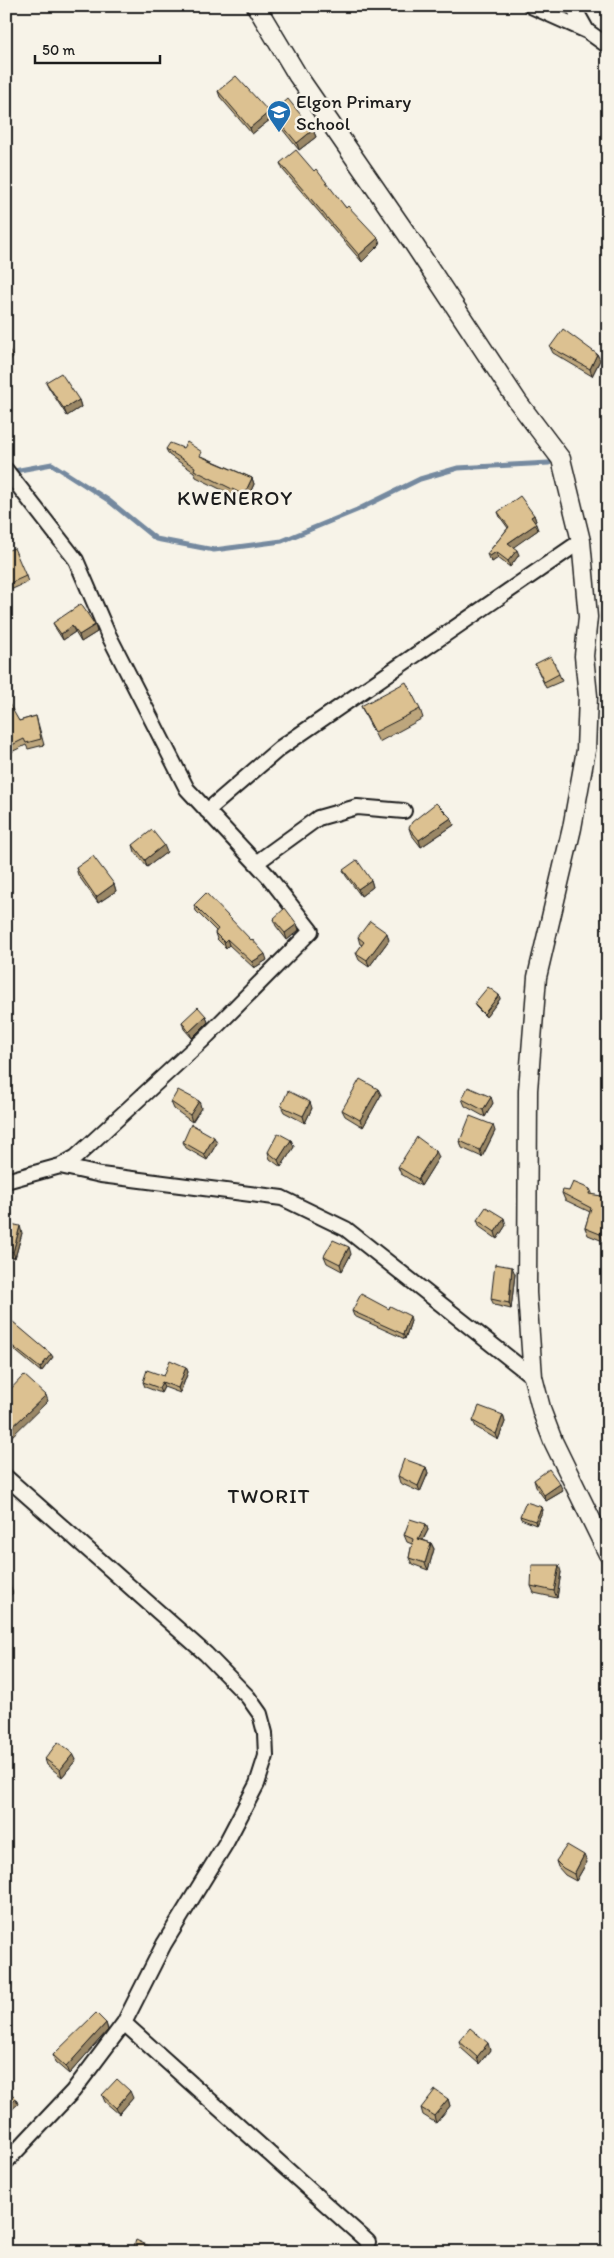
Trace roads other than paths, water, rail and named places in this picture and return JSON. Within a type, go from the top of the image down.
[{"type":"street","points":[[256,6],[298,76],[413,243],[518,402],[561,459],[581,541],[588,617],[584,656],[588,696],[586,750],[572,828],[537,977],[530,1060],[527,1284],[533,1377],[553,1442],[608,1554]]},
{"type":"street","points":[[531,6],[586,31],[608,46]]},
{"type":"street","points":[[573,6],[586,31]]},
{"type":"street","points":[[6,470],[37,512],[56,531],[76,560],[107,632],[187,789],[256,863],[311,931],[204,1039],[76,1157],[60,1166],[6,1181]]},
{"type":"street","points":[[207,811],[280,748],[581,541]]},
{"type":"street","points":[[256,863],[318,818],[358,807],[404,811]]},
{"type":"street","points":[[60,1166],[101,1175],[282,1198],[311,1210],[346,1229],[533,1377]]},
{"type":"street","points":[[6,1477],[206,1654],[248,1697],[260,1714],[265,1733],[266,1756],[257,1784],[226,1843],[164,1944],[124,2023],[73,2092],[6,2162]]},
{"type":"street","points":[[124,2023],[368,2242]]},
{"type":"waterway","points":[[9,472],[52,464],[108,500],[156,539],[214,550],[282,541],[357,510],[420,479],[458,468],[549,463]]},
{"type":"place","name":"Elgon Primary School","points":[[279,133]]},
{"type":"district","name":"KWENEROY","points":[[235,497]]},
{"type":"district","name":"TWORIT","points":[[269,1495]]}]
